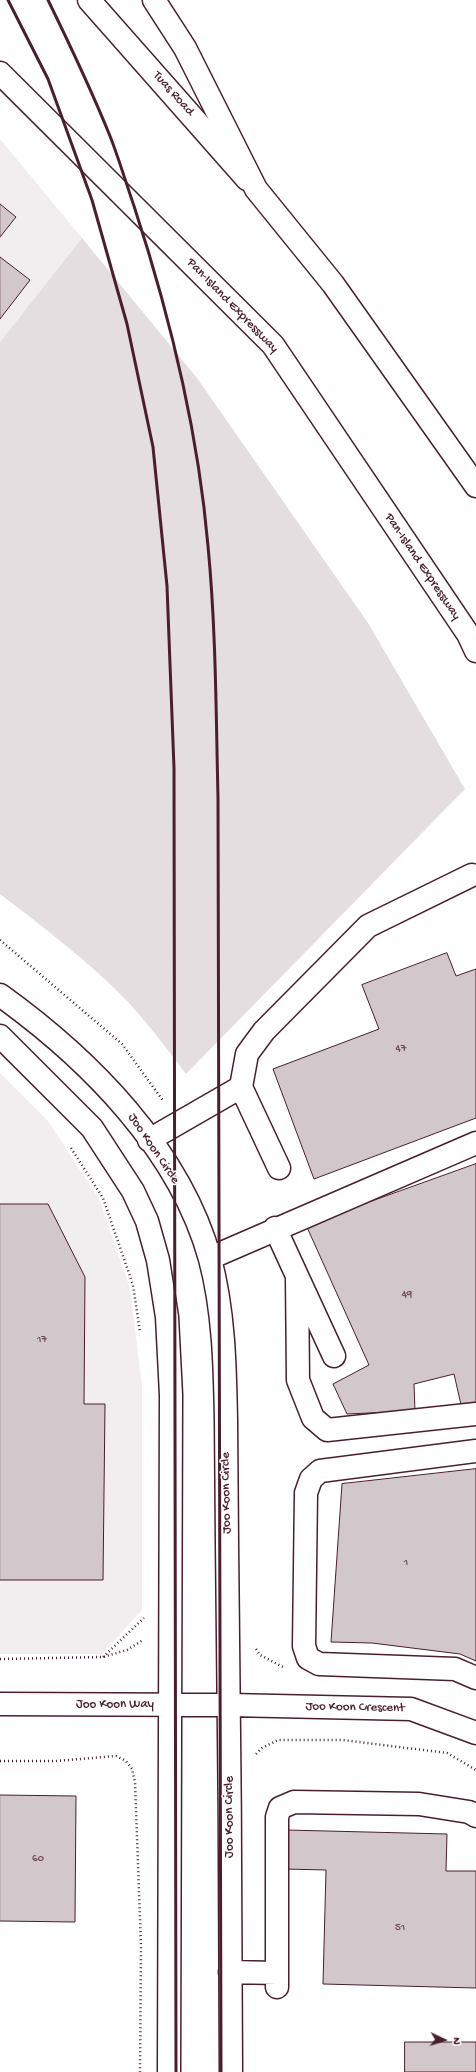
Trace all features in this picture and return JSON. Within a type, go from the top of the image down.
[{"type":"main road","name":"Tuas Road","points":[[89,0],[256,189]]},
{"type":"main road","points":[[154,0],[185,48],[256,189],[333,284],[476,486]]},
{"type":"main road","name":"Pan-Island Expressway","points":[[0,73],[274,345],[468,634],[476,651]]},
{"type":"main road","points":[[279,1168],[241,1087],[247,1054],[264,1031],[368,926],[472,875]]},
{"type":"main road","name":"Joo Koon Circle","points":[[0,995],[34,1020],[89,1069],[127,1109],[166,1163],[181,1190],[210,1258],[223,1335],[230,1705],[230,2072]]},
{"type":"main road","points":[[0,1036],[92,1128],[134,1191],[147,1221],[158,1260],[167,1317],[171,1394],[169,2072]]},
{"type":"main road","points":[[149,1140],[241,1087]]},
{"type":"main road","points":[[210,1258],[275,1228],[476,1143]]},
{"type":"main road","points":[[275,1228],[334,1356]]},
{"type":"main road","points":[[297,1277],[298,1380],[313,1418],[327,1430],[476,1414]]},
{"type":"main road","points":[[476,1451],[320,1471],[311,1479],[306,1493],[304,1646],[308,1658],[319,1664],[455,1669],[476,1678]]},
{"type":"main road","name":"Joo Koon Way","points":[[0,1704],[230,1705]]},
{"type":"main road","name":"Joo Koon Crescent","points":[[230,1705],[411,1709],[476,1733]]},
{"type":"main road","points":[[230,1972],[277,1980],[277,1816],[280,1808],[294,1802],[419,1804],[469,1812],[476,1816]]},
{"type":"path","points":[[69,1145],[103,1198],[133,1285],[141,1340]]},
{"type":"path","points":[[103,1657],[146,1615],[146,1623]]},
{"type":"path","points":[[0,1659],[103,1657],[127,1650],[145,1639]]},
{"type":"path","points":[[0,1761],[56,1761],[116,1756],[126,1761],[132,1769],[135,1782],[141,1946],[140,2072]]},
{"type":"shaded area","points":[[0,139],[82,238],[0,342]]},
{"type":"shaded area","points":[[82,238],[197,378],[368,623],[465,789],[186,1074],[144,1020],[99,973],[0,894],[0,342]]},
{"type":"shaded area","points":[[0,1073],[48,1121],[99,1199],[130,1288],[142,1386],[142,1610],[102,1654],[0,1654]]},
{"type":"building","points":[[0,204],[16,217],[0,237]]},
{"type":"building","points":[[0,257],[30,280],[0,319]]},
{"type":"building","points":[[447,953],[456,976],[476,969],[476,1118],[314,1179],[273,1069],[379,1029],[362,985]]},
{"type":"building","points":[[476,1164],[476,1405],[462,1409],[454,1374],[414,1384],[415,1411],[347,1414],[333,1384],[369,1365],[306,1225]]},
{"type":"building","points":[[0,1204],[48,1204],[85,1277],[84,1404],[105,1404],[103,1580],[0,1580]]},
{"type":"building","points":[[476,1469],[476,1661],[460,1654],[372,1643],[331,1642],[342,1484]]},
{"type":"building","points":[[0,1795],[76,1796],[75,1922],[0,1921]]},
{"type":"building","points":[[286,1830],[447,1834],[446,1871],[476,1871],[476,1988],[323,1984],[326,1870],[285,1869]]},
{"type":"building","points":[[405,2042],[476,2042],[476,2072],[405,2072]]},
{"type":"railway","points":[[8,0],[48,79],[92,200],[127,324],[153,447],[167,586],[174,768],[176,2072]]},
{"type":"railway","points":[[48,0],[80,67],[110,136],[147,247],[171,331],[190,416],[197,459],[211,577],[218,798],[221,2072]]}]
